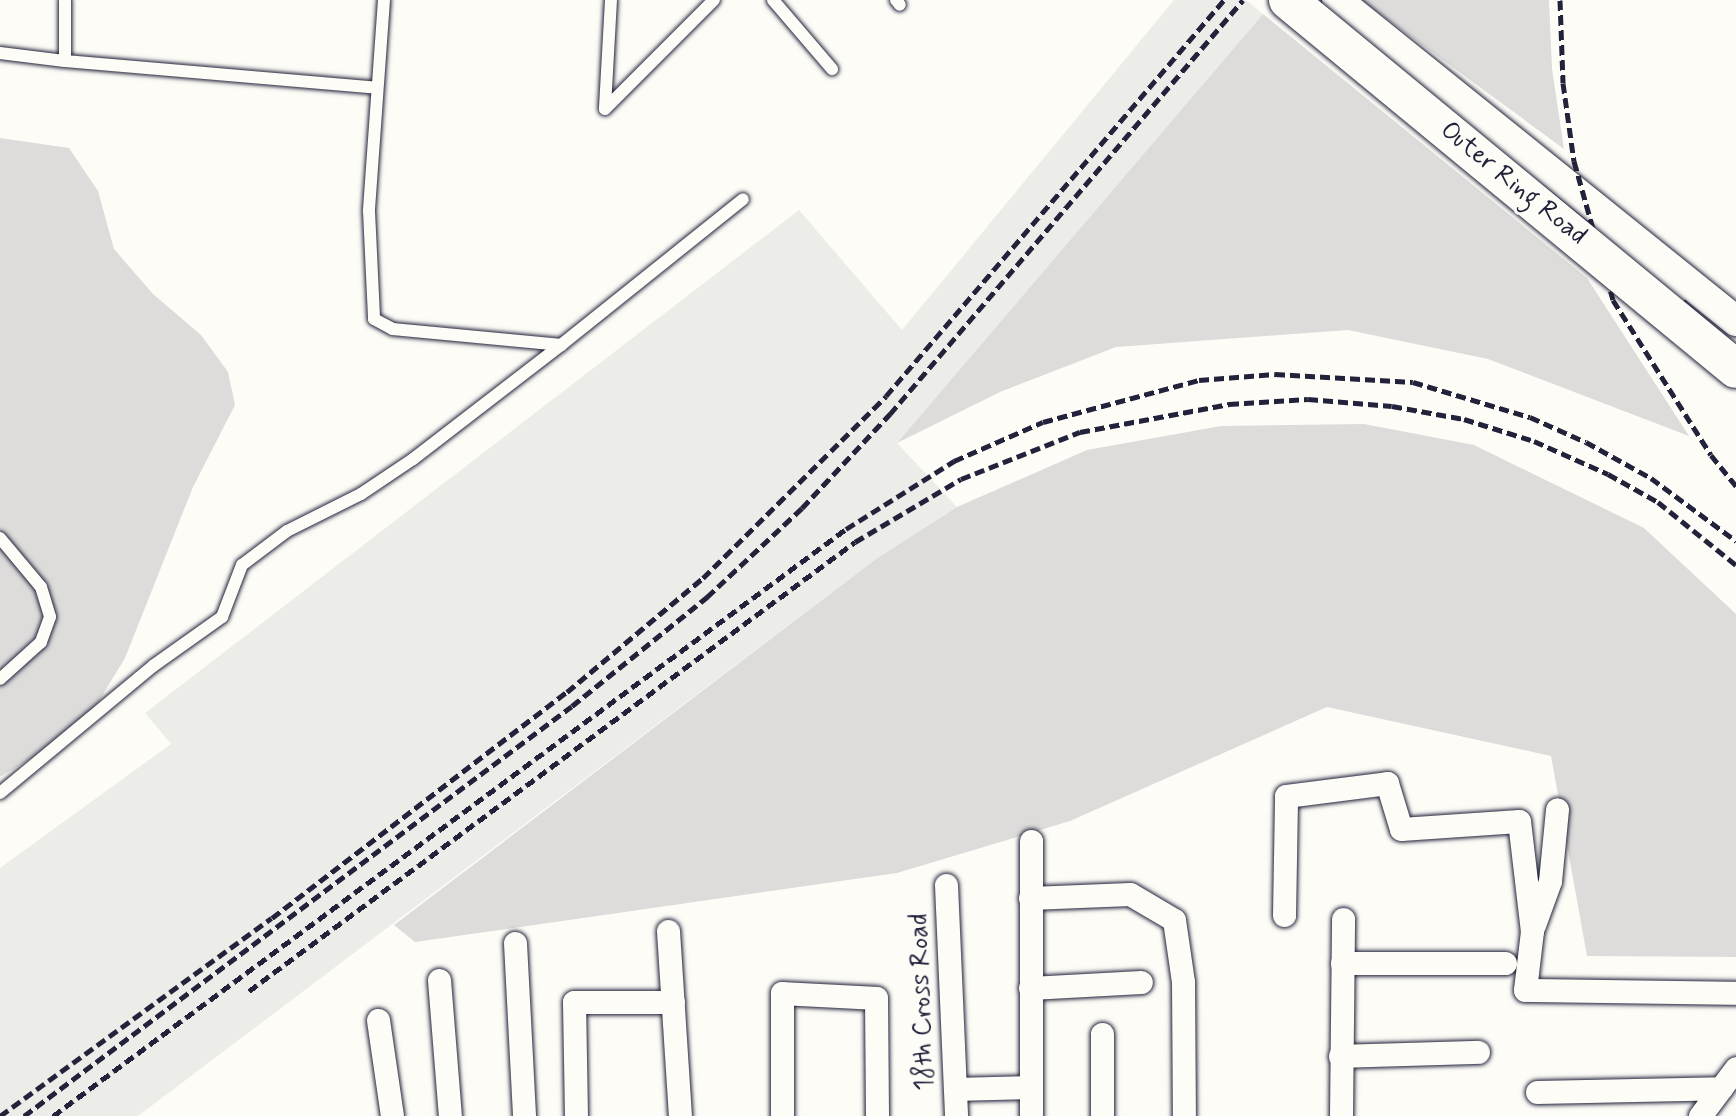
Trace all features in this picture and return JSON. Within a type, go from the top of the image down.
[{"type":"highway","name":"Outer Ring Road","points":[[1288,0],[1736,369]]},
{"type":"highway","name":"Outer Ring Road","points":[[1311,0],[1518,162],[1736,348]]},
{"type":"street","points":[[1337,0],[1736,321]]},
{"type":"street","points":[[1284,915],[1286,796],[1387,783],[1401,829],[1519,821],[1532,931]]},
{"type":"street","points":[[1557,809],[1550,881],[1532,931],[1525,990],[1736,993]]},
{"type":"street","points":[[1031,841],[1031,1116]]},
{"type":"street","name":"18th Cross Road","points":[[946,885],[956,1116]]},
{"type":"street","points":[[1030,898],[1130,894],[1174,920],[1183,982],[1184,1116]]},
{"type":"street","points":[[1341,1116],[1343,919]]},
{"type":"street","points":[[668,931],[680,1116]]},
{"type":"street","points":[[515,943],[524,1116]]},
{"type":"street","points":[[1342,963],[1505,963]]},
{"type":"street","points":[[439,980],[450,1116]]},
{"type":"street","points":[[1030,988],[1141,982]]},
{"type":"street","points":[[782,1116],[782,993],[876,998],[877,1116]]},
{"type":"street","points":[[576,1116],[574,1002],[673,1002]]},
{"type":"street","points":[[378,1020],[391,1116]]},
{"type":"street","points":[[1102,1034],[1102,1116]]},
{"type":"street","points":[[1340,1056],[1478,1052]]},
{"type":"street","points":[[1700,1116],[1736,1068]]},
{"type":"street","points":[[954,1089],[1031,1087]]},
{"type":"street","points":[[1538,1091],[1721,1088]]},
{"type":"lane","points":[[65,0],[65,61]]},
{"type":"lane","points":[[383,0],[369,211],[374,319],[393,329],[561,345]]},
{"type":"lane","points":[[611,0],[605,108],[714,0]]},
{"type":"lane","points":[[774,0],[832,69]]},
{"type":"lane","points":[[0,53],[377,88]]},
{"type":"lane","points":[[0,793],[153,666],[222,617],[242,565],[287,531],[361,495],[413,459],[743,199]]},
{"type":"lane","points":[[0,538],[41,587],[50,617],[41,642],[0,679]]},
{"type":"shaded area","points":[[1174,0],[1246,0],[1263,14],[897,443],[957,507],[876,559],[138,1116],[0,1116],[0,868],[171,744],[145,713],[799,210],[902,330]]},
{"type":"shaded area","points":[[1361,0],[1549,0],[1552,69],[1564,149]]},
{"type":"shaded area","points":[[1263,14],[1587,278],[1689,436],[1488,359],[1348,330],[1116,347],[1000,392],[897,443]]},
{"type":"shaded area","points":[[0,138],[69,148],[98,191],[114,249],[153,294],[201,335],[228,372],[235,405],[193,487],[125,658],[83,727],[0,777]]},
{"type":"shaded area","points":[[1364,424],[1474,445],[1644,528],[1736,614],[1736,957],[1587,956],[1551,756],[1327,707],[1070,821],[897,873],[415,942],[394,925],[876,559],[957,507],[1087,450],[1221,426]]},
{"type":"railway","points":[[0,1116],[272,918],[567,692],[703,578],[886,396],[1224,0]]},
{"type":"railway","points":[[24,1116],[572,706],[707,597],[802,508],[890,414],[1243,0]]},
{"type":"railway","points":[[1560,0],[1563,83],[1574,161],[1613,300],[1711,455],[1736,486]]},
{"type":"railway","points":[[53,1116],[846,529],[954,461],[1043,422],[1199,380],[1275,374],[1413,382],[1530,417],[1586,442],[1651,478],[1736,541]]},
{"type":"railway","points":[[249,991],[855,542],[961,479],[1080,432],[1229,404],[1308,399],[1392,406],[1464,419],[1534,441],[1608,474],[1658,502],[1736,565]]}]
